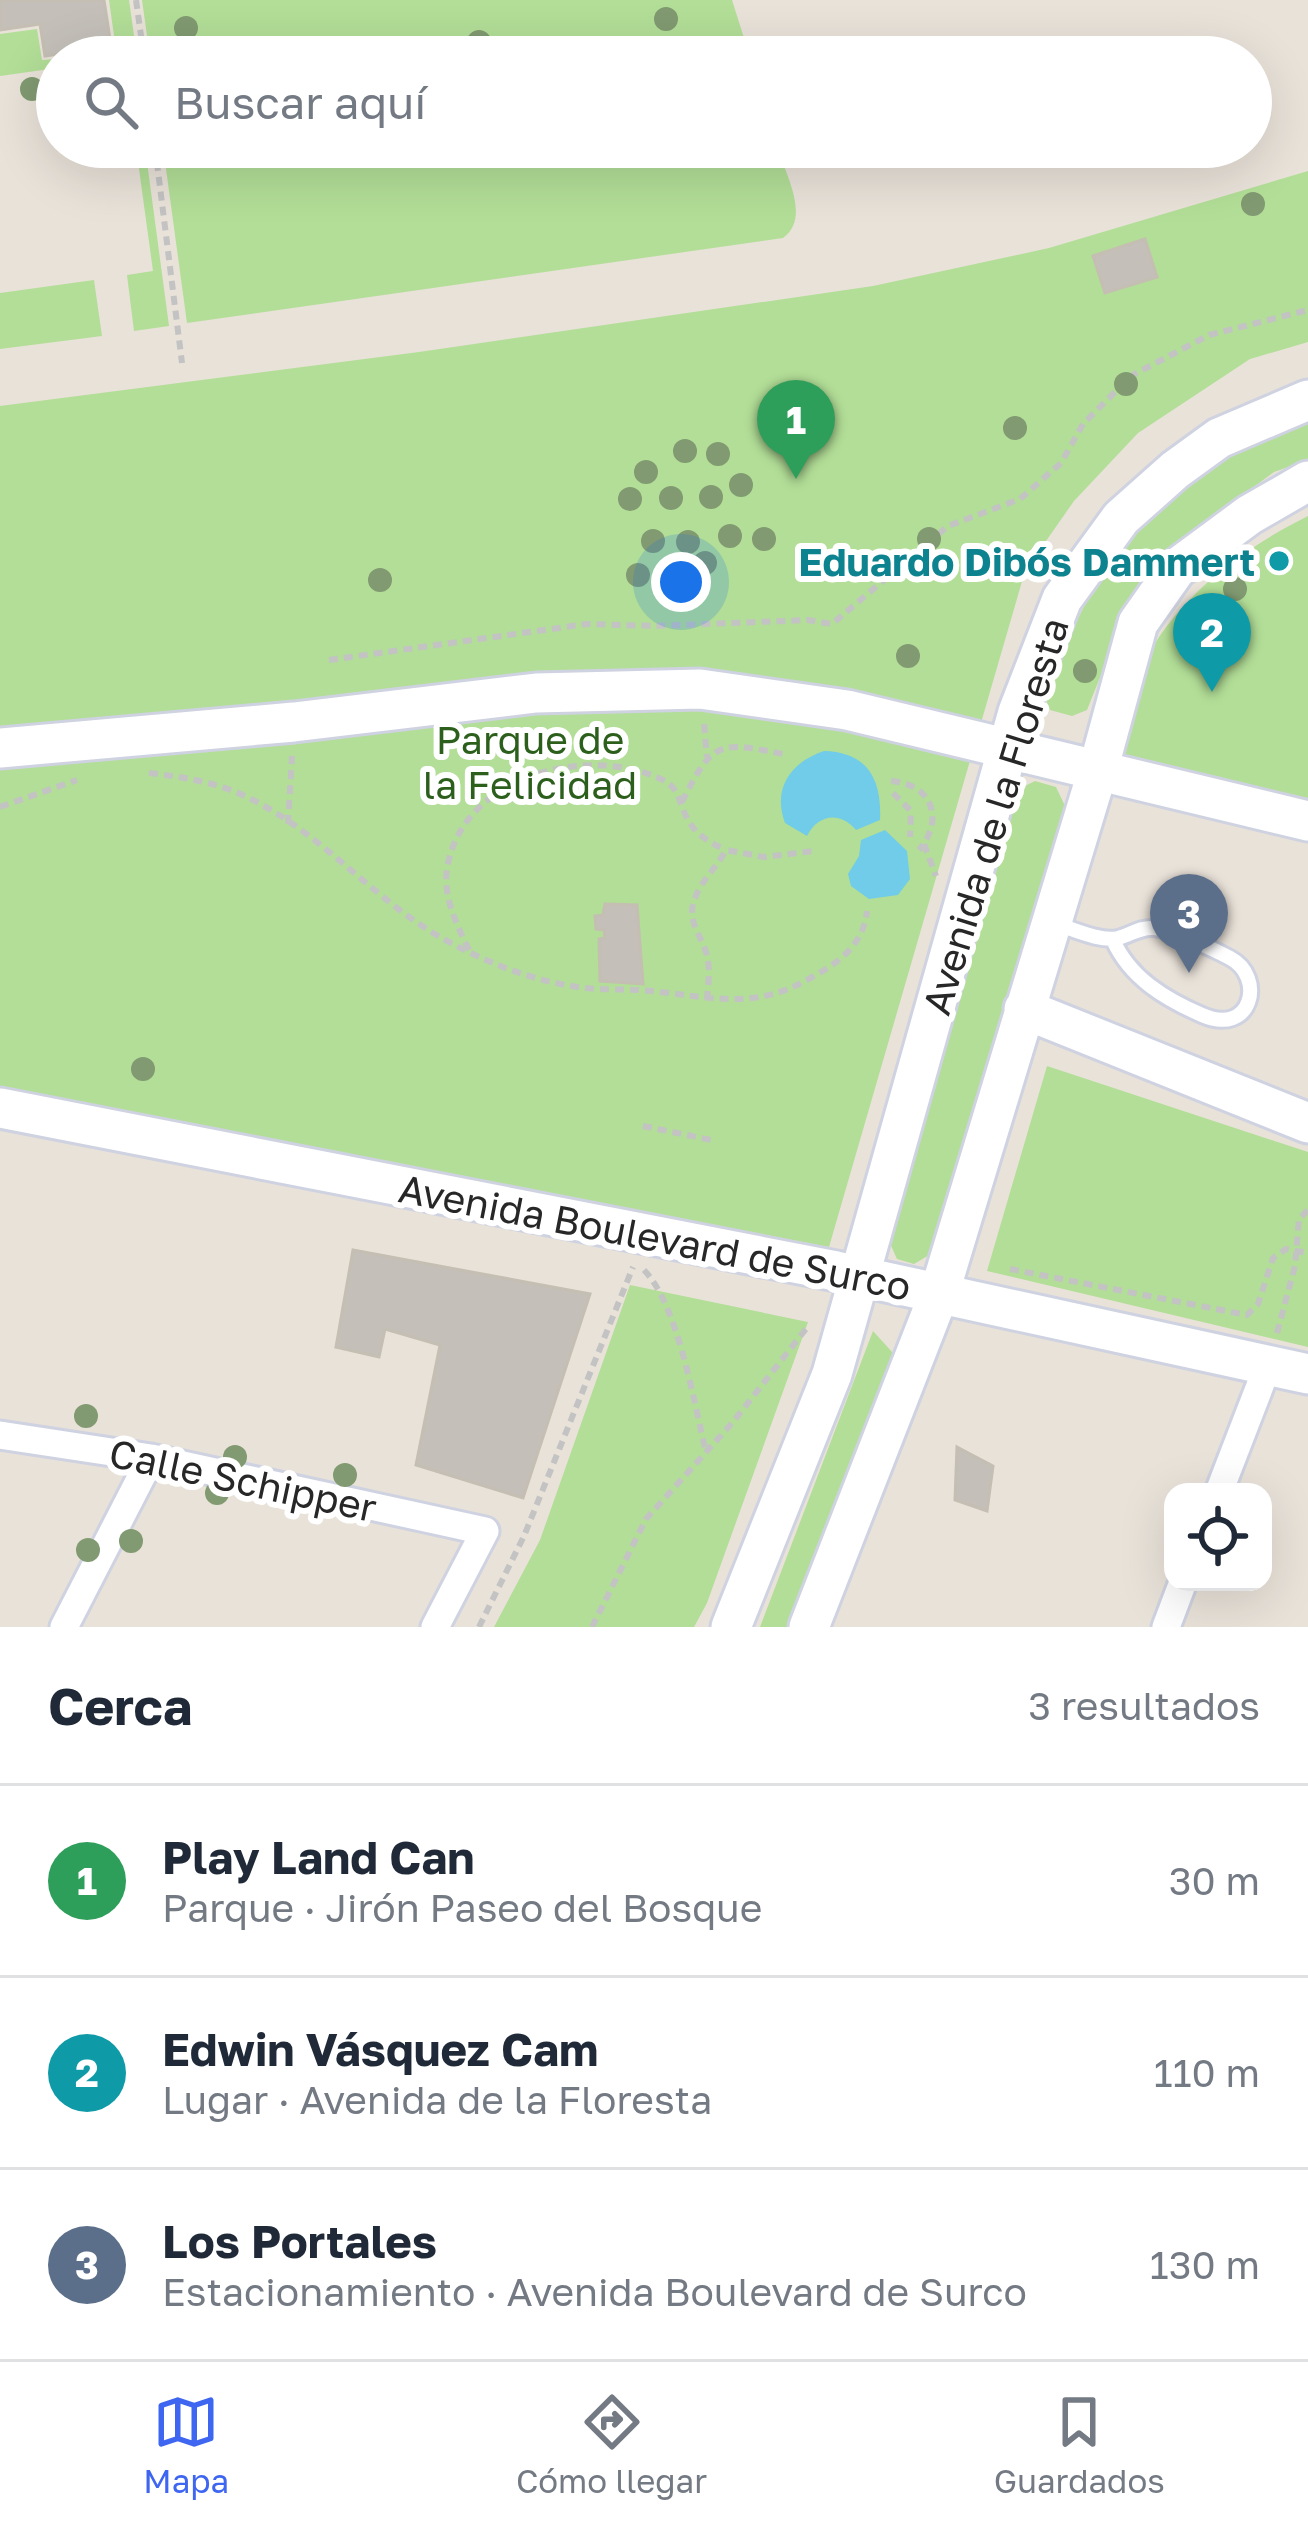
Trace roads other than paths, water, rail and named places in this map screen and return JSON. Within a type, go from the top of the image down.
[{"type":"street","name":"Avenida de la Floresta","points":[[731,1627],[832,1373],[1031,671],[1062,598],[1120,518],[1175,470],[1219,438],[1308,400]]},
{"type":"street","name":"Avenida de la Floresta","points":[[809,1627],[940,1294],[1138,623],[1177,569],[1249,514],[1308,481]]},
{"type":"street","points":[[0,748],[294,722],[536,693],[700,689],[847,710],[1308,821]]},
{"type":"street","points":[[1024,1009],[1308,1124]]},
{"type":"street","name":"Avenida Boulevard de Surco","points":[[0,1108],[861,1276],[1308,1374]]},
{"type":"street","points":[[1222,1483],[1268,1366]]},
{"type":"street","name":"Calle Schipper","points":[[0,1435],[151,1458],[485,1532],[435,1627]]},
{"type":"street","points":[[64,1627],[151,1458]]},
{"type":"street","points":[[1166,1627],[1180,1591]]},
{"type":"lane","points":[[1051,923],[1113,940],[1155,928],[1233,959],[1245,970],[1251,985],[1243,1012],[1219,1023],[1182,1006],[1137,977],[1113,940]]},
{"type":"water","points":[[824,751],[852,757],[869,771],[878,792],[880,820],[856,830],[843,820],[823,819],[807,836],[785,823],[781,799],[787,778],[802,762]]},
{"type":"water","points":[[885,830],[907,851],[910,879],[898,895],[869,899],[851,886],[848,874],[859,856],[861,840]]},
{"type":"place","name":"Play Land Can","points":[[796,479]]},
{"type":"place","name":"Eduardo Dibós Dammert","points":[[1279,561]]},
{"type":"place","name":"Edwin Vásquez Cam","points":[[1212,692]]},
{"type":"place","name":"Los Portales","points":[[1189,973]]},
{"type":"park label","name":"Parque de la Felicidad","points":[[530,762]]}]
